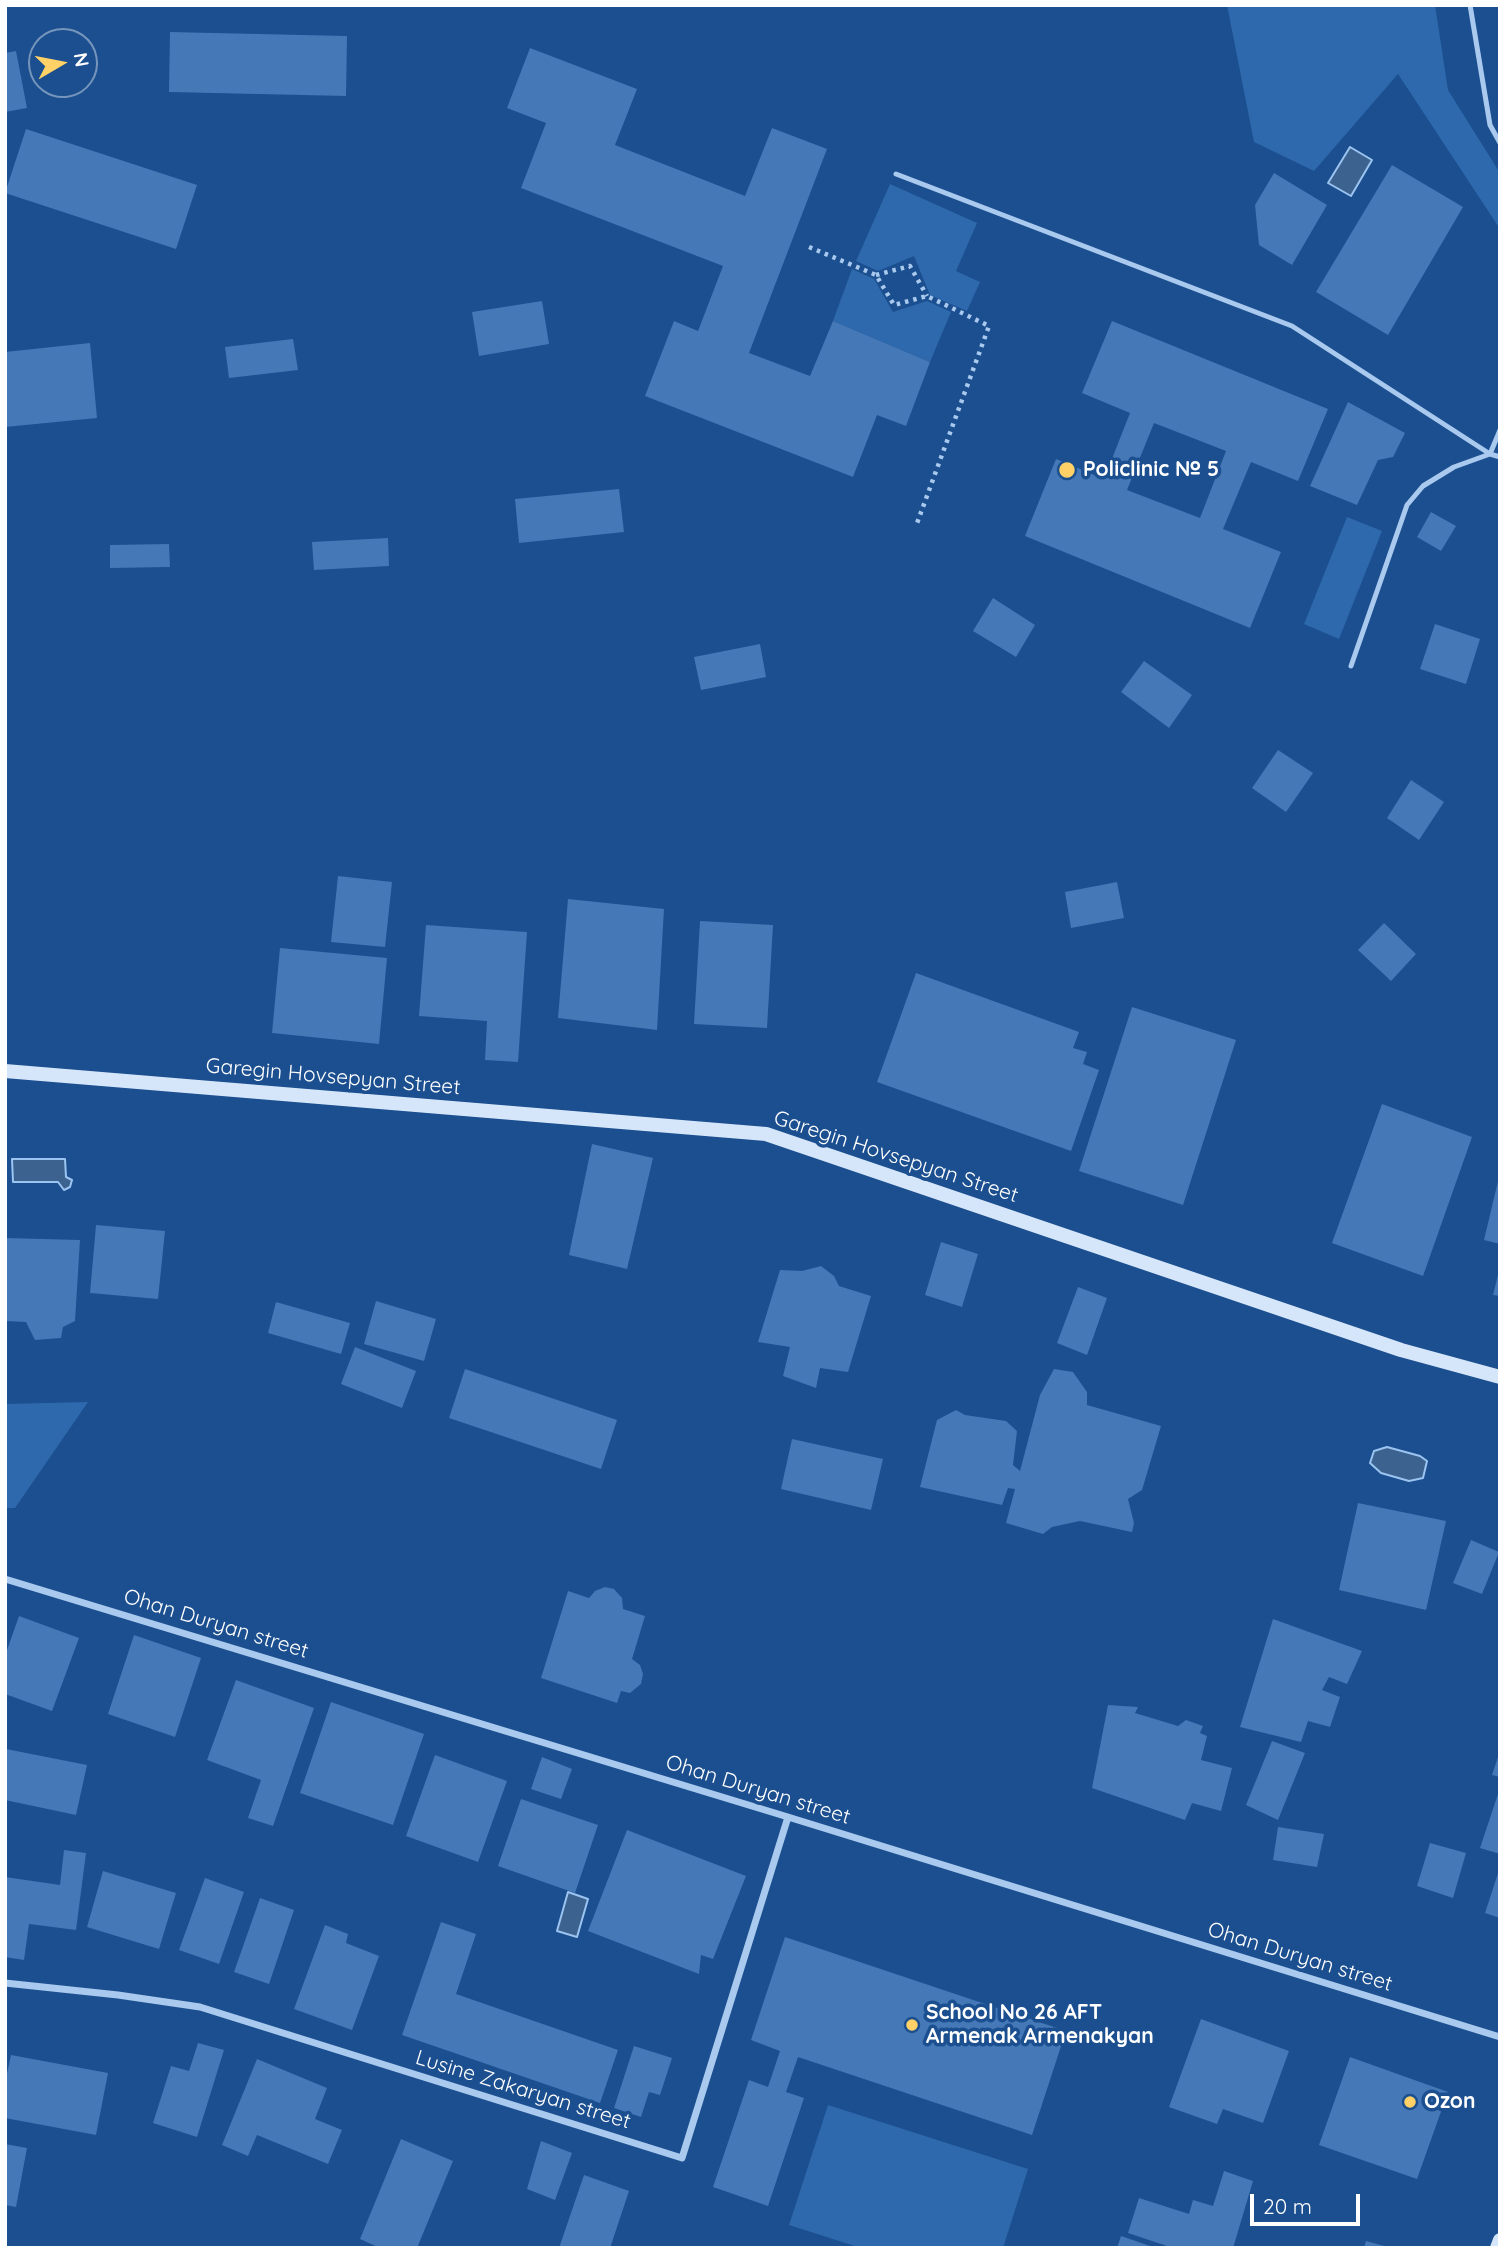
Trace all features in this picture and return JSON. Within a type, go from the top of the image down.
[{"type":"main road","name":"Garegin Hovsepyan Street","points":[[5,1072],[766,1134],[1401,1350],[1500,1377]]},
{"type":"main road","points":[[1497,2248],[1500,2240]]},
{"type":"street","name":"Ohan Duryan street","points":[[5,1578],[1500,2037]]},
{"type":"street","name":"Lusine Zakaryan street","points":[[5,1983],[118,1994],[200,2007],[682,2158],[788,1817]]},
{"type":"lane","points":[[1470,5],[1490,125],[1500,143]]},
{"type":"lane","points":[[896,174],[1292,326],[1490,454],[1500,457]]},
{"type":"lane","points":[[1351,666],[1407,505],[1423,486],[1454,467],[1490,454],[1500,430]]},
{"type":"path","points":[[809,247],[876,275],[894,305],[927,296]]},
{"type":"path","points":[[876,275],[910,266],[927,296],[989,326],[916,526]]},
{"type":"shaded area","points":[[1227,5],[1435,5],[1448,90],[1500,173],[1500,229],[1398,74],[1314,171],[1254,142]]},
{"type":"shaded area","points":[[1350,147],[1372,160],[1351,196],[1328,183]]},
{"type":"shaded area","points":[[890,184],[977,223],[956,271],[980,282],[967,311],[930,295],[914,256],[878,271],[856,261]]},
{"type":"shaded area","points":[[852,269],[874,279],[893,312],[927,301],[951,312],[930,362],[833,321]]},
{"type":"shaded area","points":[[1347,517],[1382,531],[1339,639],[1304,624]]},
{"type":"shaded area","points":[[12,1159],[65,1159],[66,1177],[72,1180],[70,1187],[64,1190],[58,1182],[13,1182]]},
{"type":"shaded area","points":[[88,1402],[15,1508],[5,1508],[5,1404]]},
{"type":"shaded area","points":[[1387,1447],[1420,1456],[1427,1461],[1423,1478],[1409,1481],[1381,1473],[1370,1463],[1374,1451]]},
{"type":"shaded area","points":[[568,1892],[588,1899],[577,1937],[557,1931]]},
{"type":"shaded area","points":[[828,2105],[1028,2169],[1003,2248],[861,2248],[789,2225]]},
{"type":"building","points":[[170,32],[347,36],[346,96],[169,92]]},
{"type":"building","points":[[530,48],[637,89],[615,145],[745,196],[772,128],[827,149],[749,353],[810,376],[833,321],[930,362],[906,426],[877,415],[853,477],[645,396],[674,321],[698,331],[723,266],[521,188],[546,123],[507,108]]},
{"type":"building","points":[[16,51],[27,108],[5,112],[5,53]]},
{"type":"building","points":[[26,129],[197,185],[176,249],[5,193]]},
{"type":"building","points":[[1392,165],[1463,207],[1388,335],[1316,292]]},
{"type":"building","points":[[1274,173],[1327,205],[1292,265],[1259,245],[1255,205]]},
{"type":"building","points":[[542,301],[549,344],[479,356],[472,312]]},
{"type":"building","name":"Policlinic № 5","points":[[1112,321],[1328,409],[1298,481],[1251,462],[1223,529],[1281,552],[1250,628],[1025,536],[1056,459],[1104,479],[1130,413],[1082,393]],"holes":[[[1154,423],[1226,451],[1200,518],[1127,490]]]},
{"type":"building","points":[[293,339],[298,370],[229,378],[225,347]]},
{"type":"building","points":[[90,343],[97,418],[5,427],[5,352]]},
{"type":"building","points":[[1348,402],[1405,433],[1393,457],[1378,460],[1357,505],[1310,486]]},
{"type":"building","points":[[619,489],[624,532],[519,543],[515,499]]},
{"type":"building","points":[[1431,512],[1456,526],[1441,551],[1417,537]]},
{"type":"building","points":[[388,538],[389,566],[314,570],[312,542]]},
{"type":"building","points":[[169,544],[170,567],[110,568],[110,545]]},
{"type":"building","points":[[993,598],[1035,625],[1016,657],[973,631]]},
{"type":"building","points":[[1435,624],[1480,639],[1466,684],[1420,669]]},
{"type":"building","points":[[760,644],[766,677],[701,690],[694,657]]},
{"type":"building","points":[[1144,661],[1192,695],[1169,728],[1121,692]]},
{"type":"building","points":[[1278,750],[1313,773],[1286,812],[1252,788]]},
{"type":"building","points":[[1411,780],[1444,802],[1419,840],[1387,818]]},
{"type":"building","points":[[338,876],[392,882],[385,947],[331,942]]},
{"type":"building","points":[[1117,882],[1124,918],[1071,928],[1065,892]]},
{"type":"building","points":[[568,899],[664,909],[657,1030],[558,1018]]},
{"type":"building","points":[[700,921],[773,925],[767,1028],[694,1024]]},
{"type":"building","points":[[1384,923],[1416,954],[1391,981],[1358,950]]},
{"type":"building","points":[[426,925],[527,932],[518,1062],[485,1060],[487,1021],[419,1016]]},
{"type":"building","points":[[280,948],[387,958],[379,1044],[272,1033]]},
{"type":"building","points":[[916,973],[1079,1032],[1073,1048],[1087,1052],[1083,1064],[1099,1070],[1071,1151],[877,1082]]},
{"type":"building","points":[[1132,1007],[1236,1040],[1183,1205],[1079,1171]]},
{"type":"building","points":[[1382,1104],[1472,1137],[1423,1276],[1332,1243]]},
{"type":"building","points":[[592,1144],[653,1158],[627,1269],[569,1255]]},
{"type":"building","points":[[1500,1178],[1500,1244],[1484,1240]]},
{"type":"building","points":[[96,1225],[165,1231],[158,1299],[90,1293]]},
{"type":"building","points":[[5,1238],[80,1240],[75,1321],[63,1327],[61,1338],[35,1340],[26,1322],[5,1321]]},
{"type":"building","points":[[941,1242],[978,1254],[962,1307],[925,1295]]},
{"type":"building","points":[[821,1266],[834,1276],[839,1286],[871,1296],[848,1372],[820,1368],[816,1388],[783,1376],[790,1347],[758,1342],[780,1270],[802,1271]]},
{"type":"building","points":[[1500,1271],[1500,1296],[1493,1295]]},
{"type":"building","points":[[1078,1287],[1107,1298],[1087,1355],[1057,1343]]},
{"type":"building","points":[[376,1301],[436,1319],[424,1361],[364,1344]]},
{"type":"building","points":[[276,1302],[350,1323],[341,1354],[268,1333]]},
{"type":"building","points":[[355,1347],[416,1371],[402,1408],[341,1384]]},
{"type":"building","points":[[465,1369],[617,1420],[601,1469],[449,1418]]},
{"type":"building","points":[[1054,1369],[1073,1372],[1087,1392],[1087,1405],[1161,1426],[1142,1490],[1128,1499],[1134,1523],[1132,1532],[1080,1521],[1052,1527],[1043,1534],[1006,1523],[1015,1489],[1008,1488],[1002,1505],[920,1487],[937,1420],[956,1410],[965,1415],[1006,1421],[1017,1431],[1013,1465],[1020,1471],[1040,1395]]},
{"type":"building","points":[[792,1439],[883,1459],[871,1510],[781,1489]]},
{"type":"building","points":[[1358,1503],[1446,1521],[1426,1610],[1339,1590]]},
{"type":"building","points":[[1471,1540],[1499,1552],[1482,1594],[1453,1583]]},
{"type":"building","points":[[605,1587],[614,1589],[622,1598],[623,1609],[645,1616],[632,1659],[640,1665],[643,1674],[641,1684],[630,1693],[621,1691],[617,1703],[541,1678],[568,1591],[589,1598],[595,1591]]},
{"type":"building","points":[[19,1616],[79,1638],[52,1711],[5,1694],[5,1656]]},
{"type":"building","points":[[1273,1619],[1362,1651],[1347,1684],[1329,1677],[1322,1690],[1340,1697],[1330,1727],[1308,1721],[1301,1742],[1240,1727]]},
{"type":"building","points":[[134,1635],[201,1658],[175,1737],[108,1714]]},
{"type":"building","points":[[236,1680],[314,1708],[273,1826],[248,1818],[261,1780],[207,1760]]},
{"type":"building","points":[[331,1702],[424,1734],[393,1825],[300,1793]]},
{"type":"building","points":[[1108,1705],[1138,1707],[1135,1713],[1178,1726],[1186,1720],[1203,1726],[1200,1733],[1207,1736],[1201,1760],[1232,1768],[1221,1811],[1192,1803],[1185,1820],[1092,1788]]},
{"type":"building","points":[[1272,1741],[1305,1753],[1278,1820],[1246,1805]]},
{"type":"building","points":[[6,1749],[87,1765],[76,1815],[5,1800]]},
{"type":"building","points":[[1500,1754],[1500,1777],[1492,1775]]},
{"type":"building","points":[[435,1755],[507,1781],[478,1862],[406,1836]]},
{"type":"building","points":[[542,1757],[572,1769],[561,1799],[531,1789]]},
{"type":"building","points":[[1500,1788],[1500,1854],[1480,1848]]},
{"type":"building","points":[[521,1799],[598,1825],[575,1893],[498,1866]]},
{"type":"building","points":[[1278,1827],[1324,1834],[1317,1867],[1273,1860]]},
{"type":"building","points":[[627,1830],[746,1876],[713,1959],[701,1955],[699,1974],[588,1931]]},
{"type":"building","points":[[1430,1843],[1466,1853],[1453,1898],[1417,1886]]},
{"type":"building","points":[[64,1850],[86,1853],[76,1930],[29,1924],[24,1960],[5,1957],[5,1877],[60,1885]]},
{"type":"building","points":[[1500,1867],[1500,1918],[1485,1913]]},
{"type":"building","points":[[103,1871],[176,1893],[159,1949],[87,1927]]},
{"type":"building","points":[[205,1878],[244,1892],[219,1964],[179,1950]]},
{"type":"building","points":[[260,1898],[294,1910],[269,1984],[234,1972]]},
{"type":"building","points":[[441,1922],[476,1934],[456,1994],[618,2050],[600,2103],[402,2035]]},
{"type":"building","points":[[325,1925],[348,1934],[346,1943],[379,1956],[352,2030],[294,2009]]},
{"type":"building","points":[[785,1937],[1066,2031],[1032,2135],[798,2057],[786,2092],[804,2098],[768,2206],[713,2187],[749,2080],[768,2087],[780,2051],[751,2040]]},
{"type":"building","points":[[1201,2019],[1289,2051],[1263,2123],[1223,2109],[1217,2124],[1169,2107]]},
{"type":"building","points":[[198,2043],[224,2050],[197,2137],[153,2123],[171,2066],[189,2071]]},
{"type":"building","points":[[634,2046],[672,2058],[660,2095],[649,2092],[641,2117],[614,2108]]},
{"type":"building","points":[[11,2055],[108,2073],[96,2135],[5,2118],[5,2083]]},
{"type":"building","points":[[1350,2057],[1448,2092],[1417,2179],[1319,2145]]},
{"type":"building","points":[[257,2059],[327,2088],[315,2119],[342,2130],[328,2164],[257,2135],[248,2156],[222,2145]]},
{"type":"building","points":[[401,2139],[453,2161],[417,2248],[380,2248],[360,2239]]},
{"type":"building","points":[[541,2141],[572,2153],[555,2200],[527,2189]]},
{"type":"building","points":[[5,2144],[27,2148],[16,2207],[5,2205]]},
{"type":"building","points":[[1224,2171],[1253,2181],[1233,2248],[1173,2248],[1128,2233],[1139,2198],[1189,2214],[1193,2200],[1213,2206]]},
{"type":"building","points":[[584,2175],[629,2191],[610,2248],[559,2248]]},
{"type":"building","points":[[1121,2236],[1153,2247],[1153,2248],[1117,2248]]},
{"type":"building","points":[[1366,2241],[1388,2247],[1388,2248],[1364,2248]]},
{"type":"place","name":"Policlinic № 5","points":[[1067,470]]},
{"type":"place","name":"School No 26 AFT Armenak Armenakyan","points":[[912,2025]]},
{"type":"place","name":"Ozon","points":[[1410,2102]]}]
